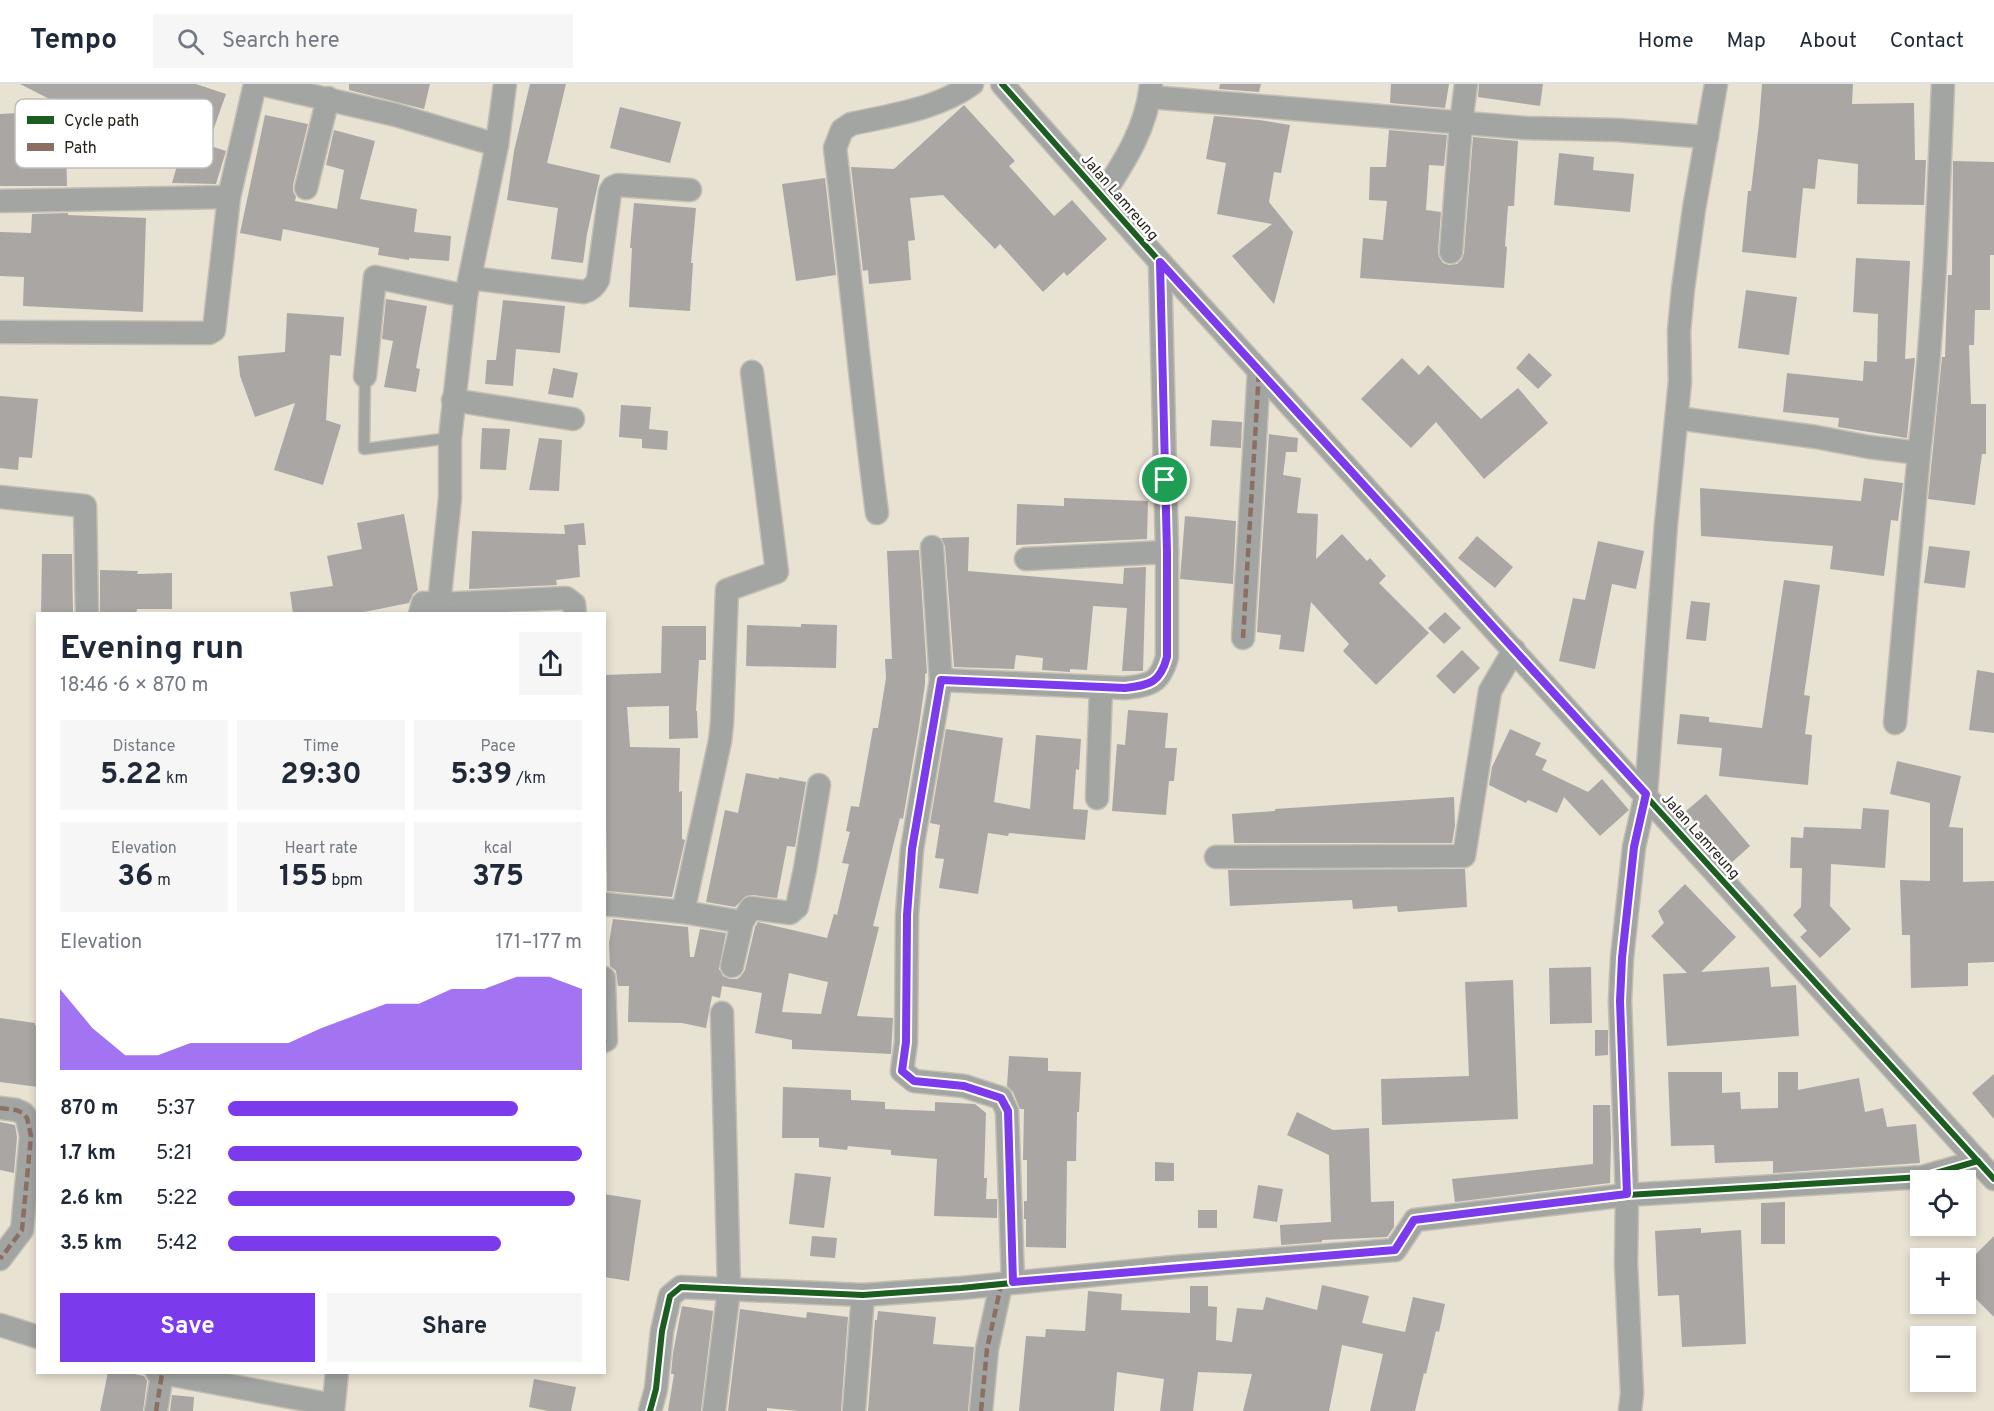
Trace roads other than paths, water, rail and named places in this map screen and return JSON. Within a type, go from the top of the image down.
[{"type":"street","points":[[0,332],[208,333],[214,330],[229,197],[255,84]]},
{"type":"street","points":[[505,84],[497,145],[469,287],[453,400],[450,438],[450,498],[430,609],[566,598],[574,604],[575,612]]},
{"type":"street","points":[[877,513],[860,386],[835,148],[842,130],[851,124],[922,108],[961,92],[972,84]]},
{"type":"street","name":"Jalan Lamreung","points":[[1002,84],[1160,262],[1994,1179]]},
{"type":"street","points":[[1451,252],[1466,84]]},
{"type":"street","points":[[1630,1411],[1632,1393],[1626,1263],[1627,1194],[1620,1001],[1622,958],[1634,847],[1646,794],[1666,524],[1680,381],[1679,331],[1683,289],[1694,209],[1716,84]]},
{"type":"street","points":[[1895,723],[1927,382],[1937,235],[1943,84]]},
{"type":"street","points":[[275,85],[396,115],[497,145]]},
{"type":"street","points":[[1102,196],[1130,153],[1145,118],[1150,91],[1461,123],[1526,128],[1618,130],[1707,137]]},
{"type":"street","points":[[306,188],[328,98]]},
{"type":"street","points":[[365,376],[375,276],[469,287],[588,291],[596,285],[598,280],[610,192],[613,187],[618,184],[690,190]]},
{"type":"street","points":[[0,201],[229,197]]},
{"type":"street","points":[[941,680],[1125,688],[1142,686],[1156,680],[1163,670],[1167,657],[1167,552],[1160,262]]},
{"type":"street","points":[[1243,638],[1259,370]]},
{"type":"street","points":[[682,912],[720,741],[727,590],[777,573],[752,372]]},
{"type":"street","points":[[453,400],[573,419]]},
{"type":"street","points":[[1677,418],[1919,453]]},
{"type":"street","points":[[0,497],[85,506],[87,612]]},
{"type":"street","points":[[932,547],[941,680],[912,849],[907,915],[906,1042],[902,1071],[914,1081],[964,1086],[1001,1098],[1008,1111],[1007,1283],[987,1348],[981,1411]]},
{"type":"street","points":[[1026,559],[1167,552]]},
{"type":"street","points":[[1216,857],[1464,856],[1490,691],[1514,650]]},
{"type":"street","points":[[1097,798],[1101,687]]},
{"type":"street","points":[[732,966],[742,922],[751,908],[790,913],[797,907],[819,785]]},
{"type":"street","points":[[606,904],[682,912],[742,922]]},
{"type":"street","points":[[714,1411],[729,1289],[722,1013]]},
{"type":"street","points":[[0,1108],[22,1113],[27,1118],[31,1136],[22,1230],[0,1259]]},
{"type":"street","points":[[650,1411],[656,1389],[662,1331],[670,1296],[681,1287],[863,1295],[1395,1250],[1414,1220],[1627,1194],[1922,1177],[1978,1161]]},
{"type":"street","points":[[854,1411],[863,1295]]},
{"type":"street","points":[[0,1325],[36,1336]]},
{"type":"street","points":[[156,1411],[159,1374]]},
{"type":"street","points":[[164,1374],[333,1408],[337,1374]]},
{"type":"lane","points":[[365,376],[364,448],[450,438]]}]
